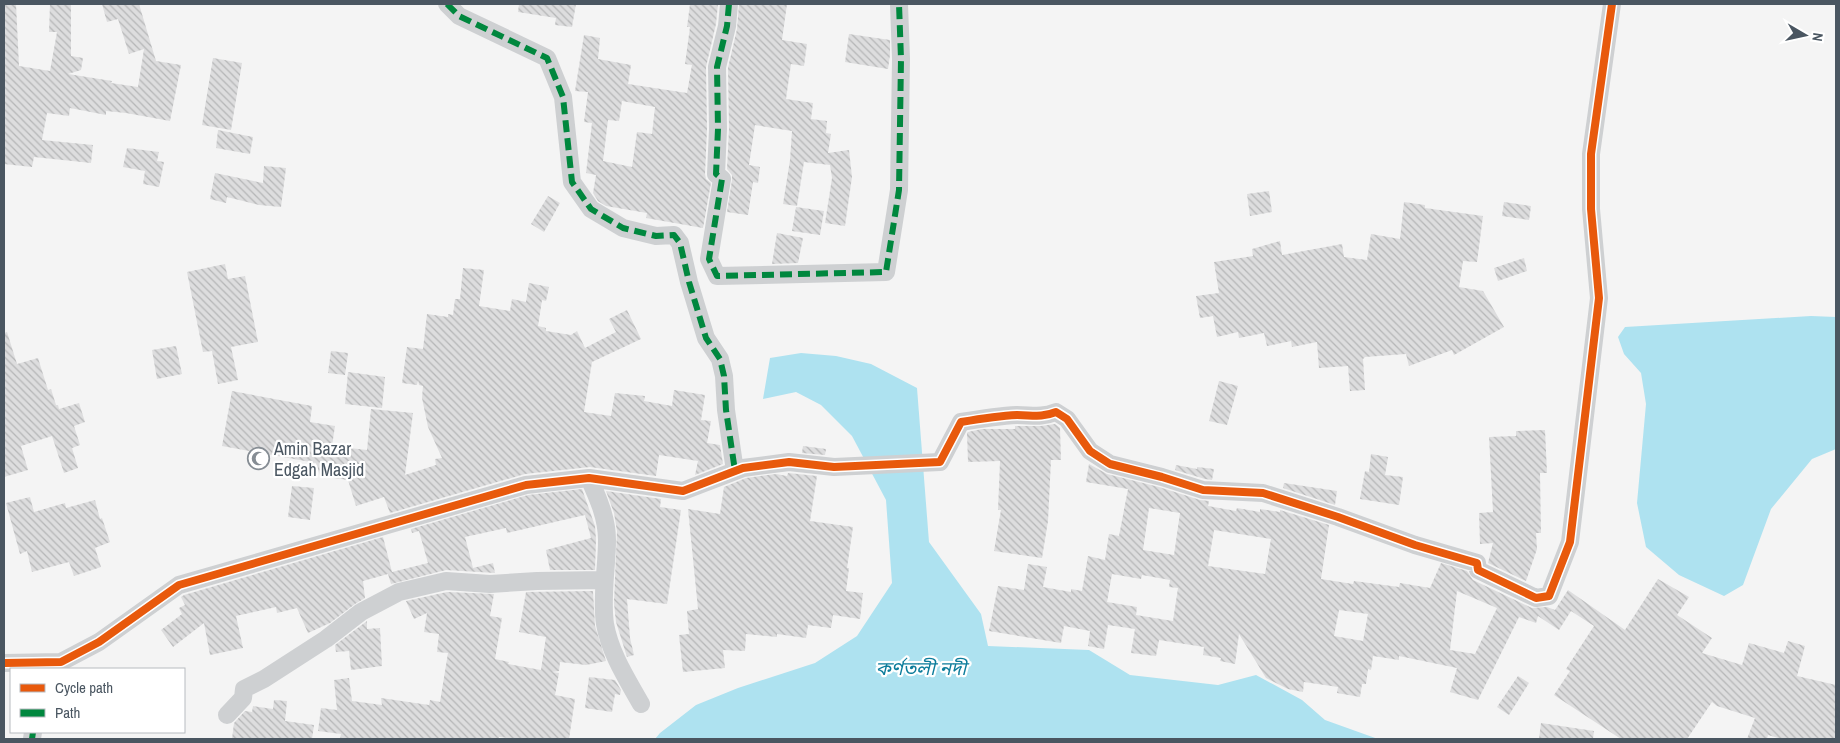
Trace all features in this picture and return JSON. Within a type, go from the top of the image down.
[{"type":"street","points":[[447,4],[459,16],[547,58],[563,97],[572,182],[591,210],[623,228],[656,236],[674,235],[680,243],[688,282],[706,338],[720,359],[724,376],[726,410],[736,471]]},
{"type":"street","points":[[729,4],[727,26],[717,67],[718,129],[716,174],[722,179],[709,259],[717,276],[886,272],[899,190],[901,59],[899,4]]},
{"type":"street","points":[[4,663],[40,666],[61,662],[100,642],[180,585],[526,484],[589,478],[683,491],[743,468],[789,462],[834,468],[940,462],[961,422],[1016,415],[1044,416],[1056,412],[1067,419],[1090,451],[1110,464],[1203,490],[1263,493],[1338,517],[1415,545],[1477,563],[1478,570],[1536,598],[1549,596],[1570,542],[1599,298],[1591,209],[1591,154],[1612,4]]},
{"type":"street","points":[[589,478],[603,510],[607,539],[604,580],[606,626],[617,662],[641,704]]},
{"type":"street","points":[[228,715],[243,698],[244,688],[264,679],[326,639],[361,612],[399,592],[446,581],[490,584],[604,580]]},
{"type":"water","points":[[1811,316],[1836,317],[1836,449],[1812,459],[1771,509],[1743,585],[1724,596],[1679,575],[1646,547],[1637,503],[1646,404],[1641,373],[1624,354],[1618,337],[1625,327]]},
{"type":"water","name":"কর্ণতলী নদী","points":[[801,353],[836,356],[871,364],[917,388],[929,542],[981,614],[988,646],[1089,650],[1130,675],[1218,685],[1256,675],[1302,700],[1325,720],[1378,739],[655,739],[696,705],[738,688],[815,663],[857,636],[892,583],[886,500],[852,436],[821,405],[796,392],[763,399],[770,358]]},
{"type":"building","points":[[4,4],[16,4],[19,66],[50,71],[57,32],[49,32],[50,4],[71,4],[71,56],[83,58],[81,70],[68,74],[138,87],[144,49],[129,54],[118,19],[107,22],[102,4],[139,4],[156,61],[181,65],[170,121],[106,111],[106,115],[70,108],[69,116],[47,113],[42,140],[93,145],[91,163],[34,157],[32,167],[4,164]]},
{"type":"building","points":[[519,4],[576,4],[572,27],[555,25],[556,18],[518,12]]},
{"type":"building","points":[[690,4],[718,4],[716,24],[706,67],[707,129],[705,174],[706,179],[711,183],[703,228],[646,218],[647,213],[606,206],[598,201],[593,193],[596,175],[586,173],[592,123],[584,122],[588,92],[575,91],[584,35],[600,38],[598,59],[631,65],[628,84],[687,93],[692,65],[685,64],[690,27],[687,27]],"holes":[[[622,101],[655,107],[652,134],[637,132],[632,167],[603,161],[608,120],[619,121]]]},
{"type":"building","points":[[739,4],[787,4],[782,40],[807,44],[804,66],[791,64],[786,99],[813,103],[811,119],[827,121],[826,133],[831,134],[828,153],[849,150],[852,177],[845,226],[825,223],[832,178],[830,165],[804,162],[797,206],[783,204],[790,160],[792,131],[755,125],[749,165],[760,167],[758,183],[753,182],[748,215],[727,212],[732,180],[732,175],[727,169],[729,129],[728,68],[737,29]]},
{"type":"building","points":[[849,34],[890,40],[888,69],[845,62]]},
{"type":"building","points":[[213,58],[242,63],[231,130],[202,125]]},
{"type":"building","points":[[218,130],[253,137],[250,154],[216,148]]},
{"type":"building","points":[[127,148],[159,152],[157,161],[164,162],[159,187],[143,184],[145,171],[123,167]]},
{"type":"building","points":[[264,166],[286,168],[281,207],[259,205],[227,197],[226,203],[210,199],[215,173],[263,183]]},
{"type":"building","points":[[1269,191],[1272,212],[1250,216],[1247,194]]},
{"type":"building","points":[[548,196],[560,203],[544,232],[531,224]]},
{"type":"building","points":[[1404,202],[1425,205],[1425,208],[1483,216],[1477,262],[1463,261],[1459,287],[1483,291],[1504,327],[1454,355],[1452,350],[1409,366],[1406,354],[1365,357],[1363,359],[1365,390],[1350,391],[1348,366],[1319,368],[1317,342],[1292,347],[1291,341],[1267,346],[1264,333],[1239,338],[1238,332],[1217,337],[1213,316],[1200,318],[1196,296],[1219,293],[1214,262],[1253,256],[1252,249],[1280,241],[1282,255],[1342,244],[1344,257],[1367,260],[1371,234],[1400,239]]},
{"type":"building","points":[[1504,202],[1531,206],[1529,220],[1502,216]]},
{"type":"building","points":[[796,207],[824,211],[820,235],[792,231]]},
{"type":"building","points":[[777,233],[803,238],[798,263],[772,264]]},
{"type":"building","points":[[1524,258],[1527,271],[1498,281],[1494,268]]},
{"type":"building","points":[[225,264],[228,279],[245,276],[258,342],[231,347],[238,380],[218,384],[212,351],[203,352],[187,272]]},
{"type":"building","points":[[463,268],[484,270],[479,306],[510,311],[512,299],[526,302],[529,283],[549,287],[546,301],[542,300],[538,326],[546,328],[546,331],[571,335],[577,331],[585,348],[616,332],[609,319],[627,310],[641,339],[592,362],[584,412],[611,416],[615,393],[645,396],[644,401],[672,406],[674,390],[705,395],[701,420],[711,421],[707,443],[720,445],[723,464],[695,475],[698,461],[659,455],[656,476],[590,467],[525,474],[390,513],[384,497],[356,506],[348,480],[320,476],[316,463],[222,446],[232,391],[312,406],[310,422],[335,426],[332,446],[367,450],[371,409],[413,413],[405,475],[436,465],[435,459],[442,458],[428,427],[422,398],[423,386],[419,385],[418,380],[417,385],[402,383],[407,347],[423,349],[427,314],[448,317],[448,314],[453,315],[455,299],[460,299]]},
{"type":"building","points":[[7,332],[17,364],[38,358],[48,390],[51,389],[59,409],[79,403],[85,422],[74,426],[80,445],[72,448],[78,468],[64,473],[52,436],[21,446],[28,470],[4,477],[4,333]]},
{"type":"building","points":[[176,346],[182,374],[157,379],[152,350]]},
{"type":"building","points":[[331,351],[348,353],[345,375],[328,373]]},
{"type":"building","points":[[348,372],[385,377],[382,408],[345,404]]},
{"type":"building","points":[[1219,381],[1238,386],[1227,425],[1209,421]]},
{"type":"building","points":[[1055,424],[1060,428],[1061,460],[1051,460],[1048,521],[1042,558],[994,551],[1001,510],[998,510],[1000,461],[968,462],[967,433],[982,429],[1015,429],[1015,426]]},
{"type":"building","points":[[1545,430],[1547,473],[1540,473],[1541,533],[1536,533],[1537,549],[1526,581],[1488,563],[1493,543],[1480,544],[1479,513],[1493,512],[1489,437],[1516,436],[1516,431]]},
{"type":"building","points":[[803,446],[826,449],[825,455],[802,453]]},
{"type":"building","points":[[1371,454],[1388,457],[1385,475],[1403,477],[1399,505],[1360,499],[1365,471],[1369,472]]},
{"type":"building","points":[[1089,464],[1107,474],[1209,501],[1208,506],[1236,511],[1237,508],[1260,512],[1260,509],[1280,512],[1280,510],[1329,525],[1321,579],[1353,584],[1354,581],[1399,587],[1400,583],[1430,588],[1441,563],[1467,571],[1473,580],[1532,608],[1547,607],[1555,610],[1568,590],[1625,630],[1658,579],[1689,597],[1677,615],[1712,638],[1702,653],[1742,665],[1749,643],[1784,653],[1788,641],[1805,646],[1797,676],[1836,685],[1836,739],[1782,739],[1768,735],[1767,739],[1747,739],[1755,718],[1717,706],[1712,702],[1687,739],[1621,739],[1554,695],[1570,671],[1566,669],[1594,626],[1571,611],[1559,630],[1538,616],[1536,623],[1519,617],[1478,700],[1450,692],[1457,668],[1399,656],[1399,660],[1373,656],[1371,670],[1368,669],[1366,684],[1362,684],[1360,697],[1337,693],[1338,687],[1304,682],[1303,692],[1288,689],[1266,678],[1239,634],[1235,664],[1220,661],[1221,658],[1203,655],[1204,647],[1159,640],[1156,656],[1131,653],[1135,629],[1108,625],[1104,649],[1088,646],[1090,631],[1064,626],[1061,643],[989,631],[998,586],[1024,590],[1028,564],[1047,567],[1043,587],[1071,592],[1071,589],[1082,591],[1088,556],[1105,560],[1109,534],[1119,536],[1128,489],[1086,482]],"holes":[[[1149,508],[1180,513],[1174,555],[1143,550]],[[1214,530],[1271,539],[1265,574],[1208,566]],[[1112,574],[1141,579],[1142,575],[1170,580],[1169,587],[1178,588],[1173,621],[1136,615],[1137,607],[1107,602]],[[1457,591],[1497,608],[1475,654],[1450,650]],[[1339,610],[1368,614],[1363,641],[1334,636]]]},
{"type":"building","points":[[1176,465],[1197,469],[1197,467],[1214,469],[1212,480],[1175,470]]},
{"type":"building","points":[[788,473],[817,476],[810,521],[853,527],[847,568],[849,568],[846,591],[863,593],[860,619],[833,615],[831,628],[808,625],[806,638],[777,634],[777,637],[746,634],[745,651],[723,650],[725,668],[683,672],[679,635],[689,634],[687,611],[698,609],[688,509],[720,514],[724,487],[746,478],[776,474],[787,476]]},
{"type":"building","points":[[1284,483],[1337,491],[1335,505],[1283,488]]},
{"type":"building","points":[[292,486],[314,488],[310,520],[288,517]]},
{"type":"building","points":[[582,489],[595,526],[595,570],[550,570],[546,550],[591,538],[585,515],[507,533],[506,528],[465,537],[473,568],[493,563],[495,573],[446,570],[391,584],[388,574],[363,581],[365,598],[330,623],[308,633],[297,608],[277,613],[276,607],[236,616],[243,648],[210,655],[204,623],[173,647],[161,630],[182,614],[179,608],[185,605],[181,597],[184,595],[383,537],[392,572],[428,563],[419,531],[412,533],[411,529],[528,495]]},
{"type":"building","points":[[606,491],[661,499],[660,507],[681,510],[667,604],[627,599],[630,638],[634,655],[627,657],[616,622],[614,603],[617,531],[614,513]]},
{"type":"building","points":[[30,497],[34,512],[65,503],[66,508],[95,500],[100,519],[102,518],[110,542],[95,548],[101,567],[74,576],[69,562],[32,572],[27,551],[20,554],[6,503]]},
{"type":"building","points":[[593,591],[595,626],[606,661],[586,665],[560,662],[559,671],[552,672],[559,673],[555,695],[575,699],[569,739],[499,737],[499,739],[340,739],[341,734],[318,731],[321,708],[337,710],[334,680],[349,678],[352,701],[382,705],[381,698],[429,705],[430,700],[440,702],[448,653],[437,652],[439,634],[424,632],[427,613],[414,619],[406,601],[447,592],[494,594],[490,616],[502,618],[495,659],[509,662],[508,664],[541,670],[546,637],[519,632],[526,592]]},
{"type":"building","points":[[367,621],[367,629],[380,628],[382,666],[351,670],[349,651],[336,652],[335,645]]},
{"type":"building","points":[[1518,676],[1529,683],[1509,715],[1497,707]]},
{"type":"building","points":[[589,677],[615,680],[621,690],[620,695],[615,694],[612,712],[585,708]]},
{"type":"building","points":[[274,700],[287,701],[285,721],[314,725],[312,739],[232,739],[234,723],[245,711],[252,712],[253,706],[273,709]]},
{"type":"building","points":[[1541,723],[1594,731],[1593,739],[1539,739]]},
{"type":"marked path","points":[[447,4],[459,16],[547,58],[563,97],[572,182],[591,209],[623,228],[656,236],[674,235],[680,243],[689,282],[706,338],[720,359],[724,376],[726,410],[735,471]]},
{"type":"marked path","points":[[729,4],[727,26],[717,67],[718,129],[716,174],[722,179],[709,259],[717,276],[886,272],[899,190],[901,59],[899,4]]},
{"type":"marked path","points":[[32,739],[33,733]]},
{"type":"cycle path","points":[[4,663],[61,662],[99,642],[179,585],[526,485],[589,478],[683,491],[743,468],[789,462],[834,467],[940,462],[961,422],[1010,415],[1041,416],[1056,412],[1067,419],[1090,451],[1110,464],[1203,490],[1263,493],[1338,517],[1415,545],[1477,563],[1478,570],[1536,598],[1549,596],[1570,542],[1599,298],[1591,209],[1591,154],[1612,4]]},
{"type":"place","name":"Amin Bazar Edgah Masjid","points":[[258,458]]}]
